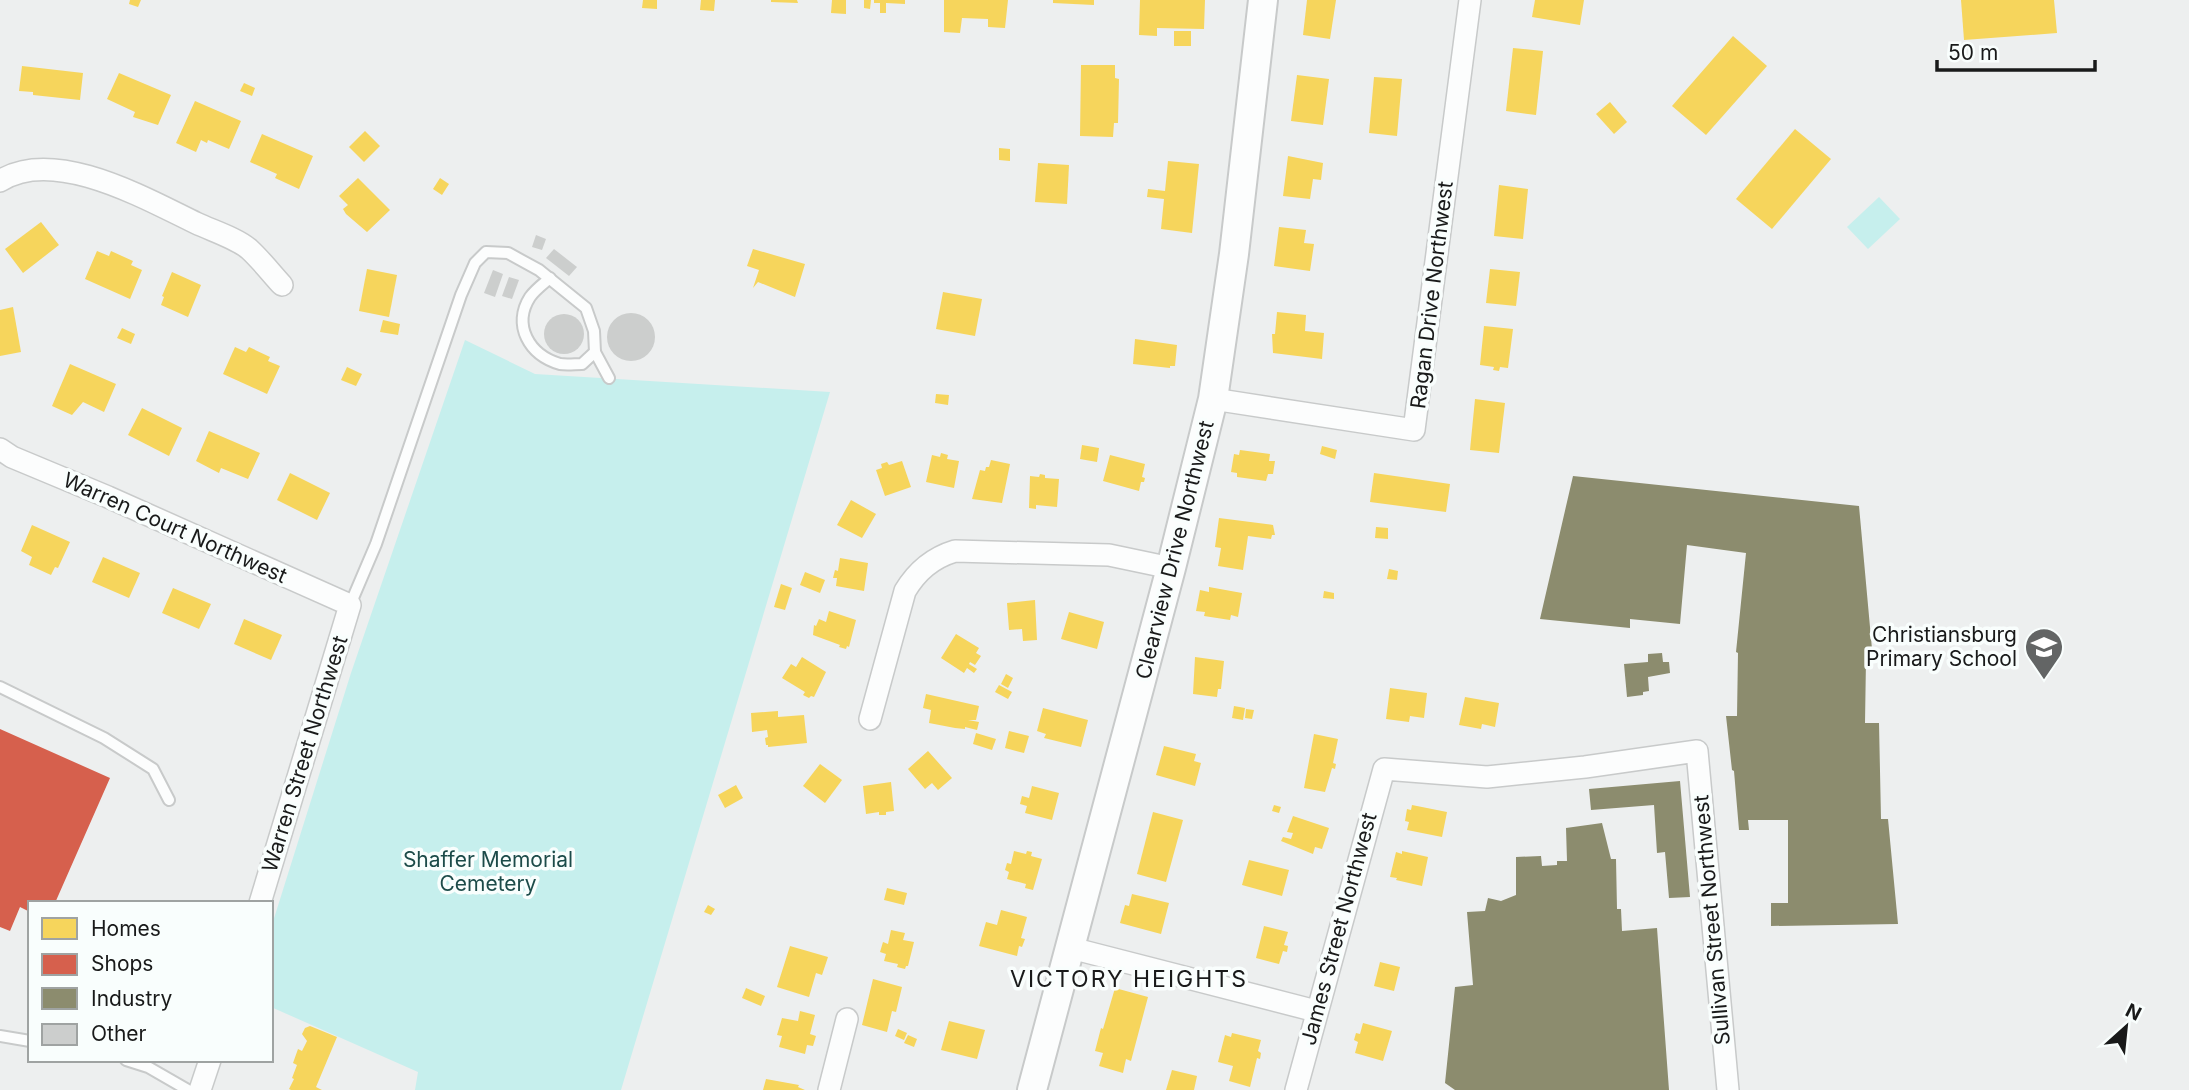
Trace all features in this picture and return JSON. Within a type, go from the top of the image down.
[{"type":"street","name":"Clearview Drive Northwest","points":[[1032,1090],[1171,568],[1213,399],[1234,254],[1263,0]]},
{"type":"street","name":"Ragan Drive Northwest","points":[[1213,399],[1414,430],[1470,0]]},
{"type":"street","points":[[0,181],[32,168],[64,170],[102,181],[247,248],[282,285]]},
{"type":"street","name":"Warren Court Northwest","points":[[0,449],[12,457],[350,605]]},
{"type":"street","points":[[870,719],[905,591],[914,577],[940,555],[955,551],[1109,555],[1171,568]]},
{"type":"street","name":"Warren Street Northwest","points":[[261,901],[350,605]]},
{"type":"street","name":"James Street Northwest","points":[[1296,1090],[1384,769],[1487,776],[1584,767],[1697,751]]},
{"type":"street","name":"Sullivan Street Northwest","points":[[1697,751],[1728,1090]]},
{"type":"street","points":[[1071,948],[1316,1011]]},
{"type":"street","points":[[829,1090],[848,1019]]},
{"type":"street","points":[[200,1090],[209,1062]]},
{"type":"lane","points":[[350,605],[376,544],[461,295],[475,263],[486,252],[508,253],[550,278],[586,308],[594,331],[595,352],[609,378]]},
{"type":"lane","points":[[550,278],[531,295],[522,315],[525,336],[540,355],[561,364],[582,364],[595,352]]},
{"type":"lane","points":[[0,687],[104,738],[153,769],[169,800]]},
{"type":"lane","points":[[0,1036],[28,1041]]},
{"type":"lane","points":[[132,1062],[148,1067],[188,1090]]},
{"type":"green space","points":[[1879,197],[1900,219],[1868,249],[1847,227]]},
{"type":"green space","name":"Shaffer Memorial Cemetery","points":[[465,340],[535,374],[830,392],[621,1090],[415,1090],[418,1072],[273,1008],[273,922],[351,673]]},
{"type":"building: Homes","points":[[130,0],[141,0],[138,7],[129,4]]},
{"type":"building: Homes","points":[[643,0],[657,0],[657,9],[642,8]]},
{"type":"building: Homes","points":[[701,0],[715,0],[714,11],[700,10]]},
{"type":"building: Homes","points":[[797,0],[798,3],[771,2]]},
{"type":"building: Homes","points":[[832,0],[846,0],[846,14],[831,13]]},
{"type":"building: Homes","points":[[864,0],[871,0],[870,9],[864,8]]},
{"type":"building: Homes","points":[[874,0],[905,0],[905,4],[886,3],[886,13],[880,13],[880,3],[874,3]]},
{"type":"building: Homes","points":[[944,0],[1008,0],[1005,28],[988,27],[988,19],[962,18],[960,33],[944,32]]},
{"type":"building: Homes","points":[[1053,0],[1094,0],[1094,5],[1053,3]]},
{"type":"building: Homes","points":[[1140,0],[1205,0],[1204,29],[1157,28],[1157,36],[1139,35]]},
{"type":"building: Homes","points":[[1307,0],[1336,0],[1330,39],[1303,35]]},
{"type":"building: Homes","points":[[1535,0],[1584,0],[1580,25],[1532,17]]},
{"type":"building: Homes","points":[[1961,0],[2054,0],[2057,33],[1964,40]]},
{"type":"building: Homes","points":[[1174,31],[1191,31],[1191,46],[1174,46]]},
{"type":"building: Homes","points":[[1733,36],[1767,66],[1706,135],[1672,106]]},
{"type":"building: Homes","points":[[1513,48],[1543,51],[1536,115],[1506,111]]},
{"type":"building: Homes","points":[[1081,65],[1115,65],[1115,78],[1119,79],[1118,123],[1114,123],[1113,137],[1080,136]]},
{"type":"building: Homes","points":[[22,66],[83,73],[80,100],[19,91]]},
{"type":"building: Homes","points":[[119,73],[171,95],[158,125],[133,117],[135,112],[107,99]]},
{"type":"building: Homes","points":[[1297,75],[1329,79],[1323,125],[1291,121]]},
{"type":"building: Homes","points":[[1374,77],[1402,79],[1397,136],[1369,133]]},
{"type":"building: Homes","points":[[244,83],[255,88],[252,96],[240,91]]},
{"type":"building: Homes","points":[[195,101],[241,121],[229,149],[208,140],[207,143],[201,140],[196,152],[176,143]]},
{"type":"building: Homes","points":[[1610,102],[1627,122],[1614,134],[1596,114]]},
{"type":"building: Homes","points":[[1795,129],[1831,159],[1772,229],[1736,199]]},
{"type":"building: Homes","points":[[365,131],[380,146],[364,162],[349,147]]},
{"type":"building: Homes","points":[[262,134],[313,156],[299,189],[275,178],[277,174],[250,162]]},
{"type":"building: Homes","points":[[999,148],[1010,149],[1010,161],[999,160]]},
{"type":"building: Homes","points":[[1288,156],[1323,163],[1321,180],[1313,179],[1310,199],[1283,196]]},
{"type":"building: Homes","points":[[1168,161],[1199,164],[1192,233],[1161,229],[1164,199],[1147,197],[1148,189],[1165,191]]},
{"type":"building: Homes","points":[[1038,163],[1069,165],[1067,204],[1035,202]]},
{"type":"building: Homes","points":[[358,178],[390,210],[367,232],[346,214],[343,209],[348,205],[339,196]]},
{"type":"building: Homes","points":[[440,178],[449,184],[442,195],[433,189]]},
{"type":"building: Homes","points":[[1499,185],[1528,189],[1523,239],[1494,236]]},
{"type":"building: Homes","points":[[41,222],[59,245],[23,273],[5,249]]},
{"type":"building: Homes","points":[[1279,227],[1306,230],[1304,243],[1314,244],[1310,271],[1274,266]]},
{"type":"building: Homes","points":[[753,249],[805,264],[795,297],[758,282],[753,288],[759,270],[747,266]]},
{"type":"building: Homes","points":[[97,251],[109,256],[111,251],[133,261],[131,265],[142,270],[130,299],[85,279]]},
{"type":"building: Homes","points":[[367,269],[397,275],[389,317],[359,311]]},
{"type":"building: Homes","points":[[1490,269],[1520,272],[1516,306],[1486,303]]},
{"type":"building: Homes","points":[[172,272],[201,285],[188,317],[161,305]]},
{"type":"building: Homes","points":[[943,292],[982,299],[975,336],[936,329]]},
{"type":"building: Homes","points":[[13,307],[21,352],[0,356],[0,310]]},
{"type":"building: Homes","points":[[1277,312],[1306,315],[1305,331],[1324,333],[1322,359],[1273,353],[1272,334],[1275,334]]},
{"type":"building: Homes","points":[[383,320],[400,324],[398,335],[380,332]]},
{"type":"building: Homes","points":[[1484,326],[1513,329],[1508,368],[1500,367],[1499,371],[1493,370],[1494,367],[1480,365]]},
{"type":"building: Homes","points":[[122,328],[135,334],[131,344],[117,338]]},
{"type":"building: Homes","points":[[1135,339],[1177,345],[1175,366],[1170,368],[1133,364]]},
{"type":"building: Homes","points":[[235,347],[246,352],[249,347],[270,357],[268,361],[280,366],[267,394],[223,374]]},
{"type":"building: Homes","points":[[70,364],[116,384],[104,412],[83,402],[72,415],[52,406]]},
{"type":"building: Homes","points":[[347,367],[362,374],[356,386],[341,380]]},
{"type":"building: Homes","points":[[936,394],[949,395],[948,405],[935,403]]},
{"type":"building: Homes","points":[[1475,399],[1505,403],[1499,453],[1470,450]]},
{"type":"building: Homes","points":[[142,408],[182,428],[169,456],[128,435]]},
{"type":"building: Homes","points":[[209,431],[260,453],[248,479],[221,468],[219,473],[196,461]]},
{"type":"building: Homes","points":[[1082,445],[1099,448],[1097,462],[1080,459]]},
{"type":"building: Homes","points":[[1322,446],[1337,450],[1335,459],[1320,454]]},
{"type":"building: Homes","points":[[1240,450],[1270,454],[1269,461],[1275,461],[1273,474],[1268,474],[1266,481],[1237,477],[1237,473],[1231,472],[1234,454],[1239,455]]},
{"type":"building: Homes","points":[[941,453],[948,455],[947,459],[959,461],[954,488],[926,482],[932,455],[940,457]]},
{"type":"building: Homes","points":[[1110,455],[1145,464],[1142,477],[1145,478],[1139,491],[1103,481]]},
{"type":"building: Homes","points":[[991,460],[1010,464],[1002,503],[972,499],[980,470],[985,471]]},
{"type":"building: Homes","points":[[902,461],[911,487],[885,496],[876,470],[882,468],[881,464],[887,462],[889,465]]},
{"type":"building: Homes","points":[[290,473],[330,493],[317,520],[277,500]]},
{"type":"building: Homes","points":[[1374,473],[1450,484],[1446,512],[1370,502]]},
{"type":"building: Homes","points":[[1040,474],[1045,475],[1045,478],[1059,479],[1057,507],[1036,505],[1036,509],[1029,508],[1030,476],[1039,477]]},
{"type":"building: Homes","points":[[851,500],[876,514],[862,538],[837,525]]},
{"type":"building: Homes","points":[[1219,518],[1273,525],[1275,535],[1272,535],[1271,539],[1248,536],[1243,570],[1218,566],[1221,548],[1215,547]]},
{"type":"building: Homes","points":[[32,525],[70,542],[58,568],[55,567],[51,575],[29,565],[32,557],[21,551]]},
{"type":"building: Homes","points":[[1376,527],[1388,528],[1388,539],[1375,538]]},
{"type":"building: Homes","points":[[103,557],[140,573],[129,598],[92,582]]},
{"type":"building: Homes","points":[[840,558],[868,563],[864,591],[836,586],[837,578],[833,578],[835,570],[838,571]]},
{"type":"building: Homes","points":[[1389,569],[1398,571],[1397,580],[1387,579]]},
{"type":"building: Homes","points":[[805,572],[825,580],[820,593],[800,585]]},
{"type":"building: Homes","points":[[781,584],[792,588],[785,610],[774,607]]},
{"type":"building: Homes","points":[[1209,587],[1242,593],[1238,617],[1231,615],[1230,620],[1204,616],[1205,612],[1196,611],[1200,590],[1209,592]]},
{"type":"building: Homes","points":[[173,588],[211,604],[199,629],[162,613]]},
{"type":"building: Homes","points":[[1324,591],[1334,593],[1334,599],[1323,598]]},
{"type":"building: Homes","points":[[1035,600],[1037,640],[1023,641],[1022,629],[1009,630],[1007,603]]},
{"type":"building: Homes","points":[[829,611],[856,620],[849,647],[846,649],[813,635],[814,625],[816,626],[819,619],[826,622]]},
{"type":"building: Homes","points":[[1069,612],[1104,622],[1097,649],[1061,639]]},
{"type":"building: Homes","points":[[244,619],[282,635],[271,660],[234,644]]},
{"type":"building: Homes","points":[[956,634],[979,648],[976,653],[981,656],[975,665],[970,662],[969,664],[977,669],[974,673],[967,668],[964,673],[941,658]]},
{"type":"building: Homes","points":[[802,657],[826,672],[814,697],[803,695],[805,692],[782,678],[791,664],[796,667]]},
{"type":"building: Homes","points":[[1195,657],[1224,661],[1221,689],[1218,689],[1217,697],[1193,694]]},
{"type":"building: Homes","points":[[1006,674],[1013,678],[1008,688],[1001,684]]},
{"type":"building: Homes","points":[[999,685],[1012,692],[1008,699],[995,692]]},
{"type":"building: Homes","points":[[1390,688],[1427,693],[1424,718],[1410,716],[1409,722],[1386,719]]},
{"type":"building: Homes","points":[[926,694],[979,706],[976,720],[968,720],[979,722],[977,730],[929,723],[931,710],[923,708]]},
{"type":"building: Homes","points":[[1465,697],[1499,703],[1495,727],[1482,724],[1481,729],[1459,725]]},
{"type":"building: Homes","points":[[1234,706],[1245,708],[1243,720],[1232,718]]},
{"type":"building: Homes","points":[[1043,708],[1088,720],[1081,747],[1044,738],[1046,734],[1037,731]]},
{"type":"building: Homes","points":[[1246,709],[1254,710],[1252,719],[1245,718]]},
{"type":"building: Homes","points":[[778,711],[778,717],[804,715],[807,743],[768,747],[765,738],[768,737],[767,730],[752,732],[751,713]]},
{"type":"building: Homes","points":[[1009,731],[1029,736],[1024,753],[1005,748]]},
{"type":"building: Homes","points":[[976,733],[996,739],[992,750],[973,744]]},
{"type":"building: Homes","points":[[1314,734],[1338,739],[1333,763],[1336,764],[1335,769],[1332,768],[1325,792],[1304,788]]},
{"type":"building: Homes","points":[[1164,746],[1196,754],[1194,761],[1201,763],[1195,786],[1156,775]]},
{"type":"building: Homes","points":[[928,751],[952,778],[938,790],[932,783],[925,789],[908,769]]},
{"type":"building: Homes","points":[[820,764],[842,780],[825,803],[803,786]]},
{"type":"building: Homes","points":[[891,782],[894,811],[886,812],[886,815],[879,815],[879,812],[866,814],[863,786]]},
{"type":"building: Homes","points":[[736,785],[743,798],[725,808],[718,795]]},
{"type":"building: Homes","points":[[1032,786],[1059,793],[1052,820],[1025,813],[1027,806],[1020,804],[1022,796],[1029,798]]},
{"type":"building: Homes","points":[[1274,805],[1281,807],[1279,813],[1272,811]]},
{"type":"building: Homes","points":[[1412,805],[1447,812],[1442,837],[1407,830],[1407,809],[1411,810]]},
{"type":"building: Homes","points":[[1153,812],[1183,820],[1166,882],[1137,874]]},
{"type":"building: Homes","points":[[1293,816],[1329,828],[1322,849],[1315,847],[1313,854],[1281,841],[1283,837],[1291,839],[1293,833],[1287,832]]},
{"type":"building: Homes","points":[[1014,851],[1026,854],[1027,851],[1032,852],[1031,856],[1042,859],[1033,890],[1025,888],[1026,884],[1007,879],[1009,872],[1005,870],[1007,863],[1011,864]]},
{"type":"building: Homes","points":[[1402,851],[1428,857],[1422,886],[1390,877],[1396,852],[1402,854]]},
{"type":"building: Homes","points":[[1249,860],[1289,870],[1282,896],[1242,885]]},
{"type":"building: Homes","points":[[887,888],[907,893],[904,905],[884,900]]},
{"type":"building: Homes","points":[[1132,894],[1169,903],[1161,934],[1120,923],[1125,905],[1129,906]]},
{"type":"building: Homes","points":[[708,905],[715,909],[711,915],[704,912]]},
{"type":"building: Homes","points":[[1001,910],[1027,917],[1021,938],[1025,939],[1022,947],[1019,946],[1017,956],[979,946],[986,922],[997,925]]},
{"type":"building: Homes","points":[[1264,926],[1288,932],[1284,945],[1288,946],[1287,952],[1283,951],[1279,964],[1256,958]]},
{"type":"building: Homes","points":[[891,930],[905,933],[903,940],[914,942],[905,969],[897,967],[898,964],[884,961],[886,954],[880,952],[883,942],[888,944]]},
{"type":"building: Homes","points":[[790,946],[828,957],[822,975],[816,973],[809,997],[777,987]]},
{"type":"building: Homes","points":[[1380,962],[1400,967],[1394,991],[1374,986]]},
{"type":"building: Homes","points":[[873,979],[902,987],[896,1012],[892,1011],[887,1032],[862,1025]]},
{"type":"building: Homes","points":[[746,988],[765,996],[761,1006],[742,998]]},
{"type":"building: Homes","points":[[1115,988],[1148,997],[1131,1061],[1126,1059],[1123,1073],[1099,1066],[1103,1053],[1095,1051]]},
{"type":"building: Homes","points":[[800,1011],[815,1015],[810,1034],[816,1036],[813,1046],[807,1045],[805,1054],[779,1047],[782,1036],[777,1035],[782,1018],[798,1021]]},
{"type":"building: Homes","points":[[949,1021],[985,1030],[977,1059],[941,1050]]},
{"type":"building: Homes","points":[[1363,1023],[1392,1031],[1383,1061],[1355,1053],[1358,1042],[1354,1040],[1356,1033],[1360,1034]]},
{"type":"building: Homes","points":[[310,1026],[337,1037],[316,1087],[322,1090],[291,1090],[289,1089],[297,1065],[293,1063],[298,1049],[302,1051],[307,1041],[302,1034],[305,1028]]},
{"type":"building: Homes","points":[[898,1029],[907,1033],[904,1040],[895,1036]]},
{"type":"building: Homes","points":[[1232,1033],[1261,1040],[1258,1051],[1261,1053],[1260,1059],[1257,1058],[1250,1087],[1229,1081],[1233,1066],[1218,1062],[1225,1035],[1231,1037]]},
{"type":"building: Homes","points":[[908,1035],[917,1039],[914,1047],[904,1043]]},
{"type":"building: Homes","points":[[1172,1070],[1197,1076],[1194,1090],[1166,1090]]},
{"type":"building: Homes","points":[[766,1079],[799,1085],[798,1087],[805,1090],[763,1090]]},
{"type":"building: Shops","points":[[0,729],[110,778],[56,901],[28,901],[28,911],[20,907],[10,931],[0,927]]},
{"type":"building: Industry","points":[[1573,476],[1859,506],[1873,660],[1866,659],[1865,723],[1879,723],[1881,819],[1888,819],[1898,924],[1771,926],[1771,903],[1788,903],[1788,820],[1748,820],[1749,830],[1739,830],[1726,716],[1737,716],[1736,652],[1746,553],[1687,545],[1680,624],[1630,619],[1630,628],[1540,619]]},
{"type":"building: Industry","points":[[1662,653],[1663,662],[1669,662],[1670,673],[1648,677],[1649,691],[1643,692],[1643,695],[1627,697],[1624,664],[1648,662],[1648,654]]},
{"type":"building: Industry","points":[[1680,781],[1690,897],[1669,898],[1665,852],[1657,853],[1654,805],[1591,810],[1589,789]]},
{"type":"building: Industry","points":[[1602,823],[1611,859],[1616,859],[1617,909],[1621,909],[1622,931],[1657,928],[1669,1090],[1455,1090],[1445,1083],[1455,987],[1473,985],[1467,912],[1485,911],[1488,898],[1501,901],[1516,895],[1516,857],[1541,856],[1542,866],[1557,865],[1557,861],[1567,861],[1566,828]]},
{"type":"building: Other","points":[[536,235],[546,239],[542,250],[532,247]]},
{"type":"building: Other","points":[[554,249],[577,267],[569,276],[546,258]]},
{"type":"building: Other","points":[[493,270],[503,274],[495,297],[484,293]]},
{"type":"building: Other","points":[[509,277],[519,280],[512,299],[502,296]]},
{"type":"building: Other","points":[[631,313],[648,320],[655,337],[648,354],[631,361],[614,354],[607,337],[614,320]]},
{"type":"building: Other","points":[[564,314],[572,315],[578,320],[583,326],[583,342],[578,348],[572,353],[564,354],[556,353],[550,348],[545,342],[544,334],[545,326],[550,320],[556,315]]},
{"type":"place","name":"Christiansburg Primary School","points":[[2044,681]]},
{"type":"district","name":"VICTORY HEIGHTS","points":[[1129,979]]}]
